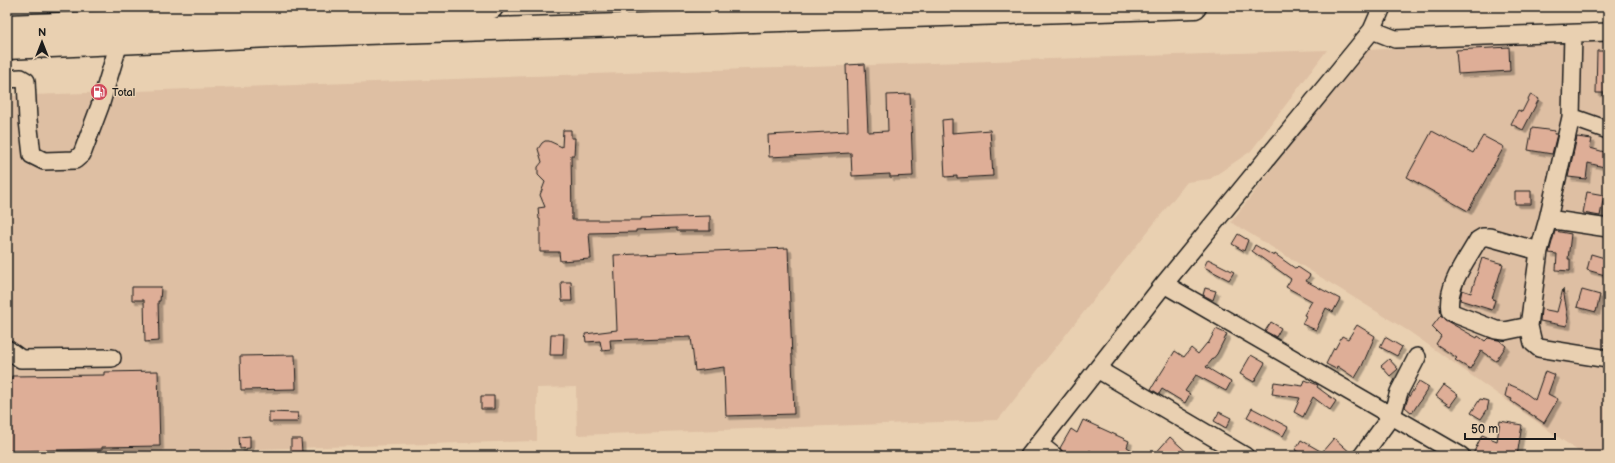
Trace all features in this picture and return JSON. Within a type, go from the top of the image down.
[{"type":"highway","points":[[7,26],[492,7]]},
{"type":"highway","points":[[7,48],[873,12],[1195,7]]},
{"type":"street","points":[[1054,456],[1034,450],[1164,284],[1372,30],[1382,7]]},
{"type":"street","points":[[1372,30],[1395,39],[1608,32]]},
{"type":"street","points":[[1572,34],[1571,117],[1548,219],[1539,251],[1529,326],[1533,343],[1539,348],[1608,359]]},
{"type":"street","points":[[7,79],[21,78],[26,81],[32,155],[44,161],[75,160],[82,154],[100,106],[119,43]]},
{"type":"street","points":[[1571,117],[1608,130]]},
{"type":"street","points":[[1548,219],[1608,228]]},
{"type":"street","points":[[1529,326],[1505,331],[1496,330],[1455,314],[1450,311],[1449,305],[1458,274],[1478,240],[1483,237],[1489,237],[1539,251]]},
{"type":"street","points":[[1164,284],[1461,456]]},
{"type":"street","points":[[7,349],[21,359],[112,358]]},
{"type":"street","points":[[1362,456],[1392,415],[1399,392],[1416,357]]},
{"type":"street","points":[[1097,369],[1245,456]]},
{"type":"shaded area","points":[[1608,39],[1608,456],[1585,456],[1410,332],[1231,222],[1364,50]]},
{"type":"shaded area","points":[[1327,50],[1251,151],[1210,179],[1187,182],[998,420],[577,435],[576,387],[537,388],[537,441],[7,456],[7,96],[532,76]]},
{"type":"building","points":[[1509,47],[1510,71],[1458,74],[1456,50]]},
{"type":"building","points":[[1597,51],[1608,51],[1608,93],[1596,93]]},
{"type":"building","points":[[865,64],[868,132],[888,131],[887,95],[910,94],[913,176],[890,177],[890,174],[852,176],[851,153],[769,157],[768,135],[848,131],[846,65]]},
{"type":"building","points":[[1531,94],[1539,99],[1523,130],[1511,124],[1518,110],[1522,112]]},
{"type":"building","points":[[952,119],[952,133],[990,130],[993,176],[957,178],[957,176],[945,177],[942,120]]},
{"type":"building","points":[[1532,128],[1555,131],[1554,134],[1557,134],[1552,154],[1528,150]]},
{"type":"building","points":[[563,130],[571,130],[571,138],[575,138],[574,155],[571,155],[572,220],[641,220],[641,218],[710,216],[710,231],[677,231],[677,228],[636,230],[636,232],[589,233],[591,259],[560,261],[559,252],[540,252],[540,219],[538,208],[545,207],[540,195],[545,182],[538,175],[538,167],[542,162],[538,149],[545,141],[549,141],[562,147]]},
{"type":"building","points":[[1432,131],[1473,153],[1483,136],[1504,147],[1468,211],[1407,177]]},
{"type":"building","points":[[1577,137],[1592,139],[1590,148],[1608,153],[1608,168],[1588,163],[1586,179],[1568,177]]},
{"type":"building","points":[[1515,191],[1531,191],[1531,204],[1515,204]]},
{"type":"building","points":[[1587,192],[1604,195],[1600,216],[1583,213]]},
{"type":"building","points":[[1555,231],[1571,234],[1568,259],[1570,259],[1570,271],[1556,270],[1557,254],[1549,253]]},
{"type":"building","points":[[1238,234],[1248,240],[1244,251],[1232,244]]},
{"type":"building","points":[[1255,245],[1274,256],[1275,254],[1296,269],[1298,267],[1310,275],[1306,281],[1340,299],[1333,312],[1326,308],[1316,330],[1302,324],[1306,316],[1304,315],[1312,301],[1286,287],[1291,279],[1252,251]]},
{"type":"building","points":[[788,248],[794,414],[726,416],[724,367],[695,371],[691,337],[610,340],[611,350],[602,351],[600,341],[586,342],[585,334],[617,330],[614,255]]},
{"type":"building","points":[[1591,254],[1608,259],[1605,275],[1587,270]]},
{"type":"building","points":[[1482,258],[1503,264],[1492,299],[1495,300],[1492,310],[1460,300],[1462,290],[1471,293]]},
{"type":"building","points":[[1208,259],[1234,272],[1229,280],[1204,267]]},
{"type":"building","points":[[561,282],[571,282],[572,301],[562,301]]},
{"type":"building","points":[[132,287],[161,287],[160,301],[158,301],[159,341],[145,342],[144,300],[132,300]]},
{"type":"building","points":[[1205,288],[1216,291],[1213,300],[1203,295]]},
{"type":"building","points":[[1563,289],[1568,318],[1567,326],[1540,321],[1541,309],[1557,312]]},
{"type":"building","points":[[1582,290],[1600,295],[1596,312],[1577,307]]},
{"type":"building","points":[[1441,315],[1445,320],[1477,338],[1478,336],[1485,341],[1488,338],[1499,340],[1506,346],[1496,361],[1481,351],[1470,369],[1455,360],[1457,358],[1436,344],[1441,336],[1432,327]]},
{"type":"building","points":[[1271,322],[1281,328],[1276,337],[1265,331]]},
{"type":"building","points":[[1357,325],[1375,336],[1355,378],[1337,366],[1336,369],[1326,364],[1342,336],[1348,339]]},
{"type":"building","points":[[1216,329],[1227,334],[1217,354],[1206,367],[1231,382],[1226,391],[1196,375],[1185,391],[1190,394],[1185,403],[1162,389],[1159,394],[1151,389],[1175,351],[1184,357],[1191,348],[1198,354],[1207,343],[1208,344]]},
{"type":"building","points":[[551,334],[564,334],[563,355],[550,355]]},
{"type":"building","points":[[1385,337],[1402,347],[1397,356],[1380,347]]},
{"type":"building","points":[[295,355],[296,389],[241,390],[240,356]]},
{"type":"building","points":[[1251,355],[1265,363],[1254,382],[1240,374]]},
{"type":"building","points":[[1389,359],[1398,369],[1390,376],[1381,366]]},
{"type":"building","points":[[158,371],[160,446],[7,451],[7,379],[12,379],[12,376],[104,375],[104,372]]},
{"type":"building","points":[[1545,371],[1555,375],[1548,394],[1558,399],[1544,423],[1511,401],[1512,399],[1505,396],[1508,384],[1520,389],[1535,400]]},
{"type":"building","points":[[1305,380],[1318,385],[1317,387],[1336,401],[1330,410],[1313,397],[1303,417],[1294,412],[1300,398],[1272,394],[1274,382],[1303,386]]},
{"type":"building","points":[[1419,381],[1429,387],[1412,413],[1405,407],[1408,398]]},
{"type":"building","points":[[1444,385],[1458,395],[1450,406],[1436,396]]},
{"type":"building","points":[[481,396],[494,396],[494,409],[481,409]]},
{"type":"building","points":[[1480,399],[1489,401],[1487,410],[1481,419],[1471,413]]},
{"type":"building","points":[[1252,408],[1288,427],[1283,436],[1247,417]]},
{"type":"building","points":[[269,412],[298,413],[297,422],[269,422]]},
{"type":"building","points":[[1219,412],[1231,418],[1226,428],[1214,421]]},
{"type":"building","points":[[1083,420],[1129,441],[1127,447],[1141,456],[1096,456],[1090,450],[1086,456],[1064,456],[1060,448],[1071,429],[1077,433]]},
{"type":"building","points":[[1500,421],[1522,425],[1517,456],[1472,456],[1482,435],[1497,441]]},
{"type":"building","points":[[250,436],[250,448],[240,449],[239,437]]},
{"type":"building","points":[[1170,437],[1191,456],[1153,456]]},
{"type":"building","points":[[1334,438],[1352,454],[1352,456],[1306,456],[1295,450],[1301,440],[1322,452]]},
{"type":"building","points":[[291,439],[301,439],[302,452],[291,452]]},
{"type":"place","name":"Total","points":[[99,92]]}]
